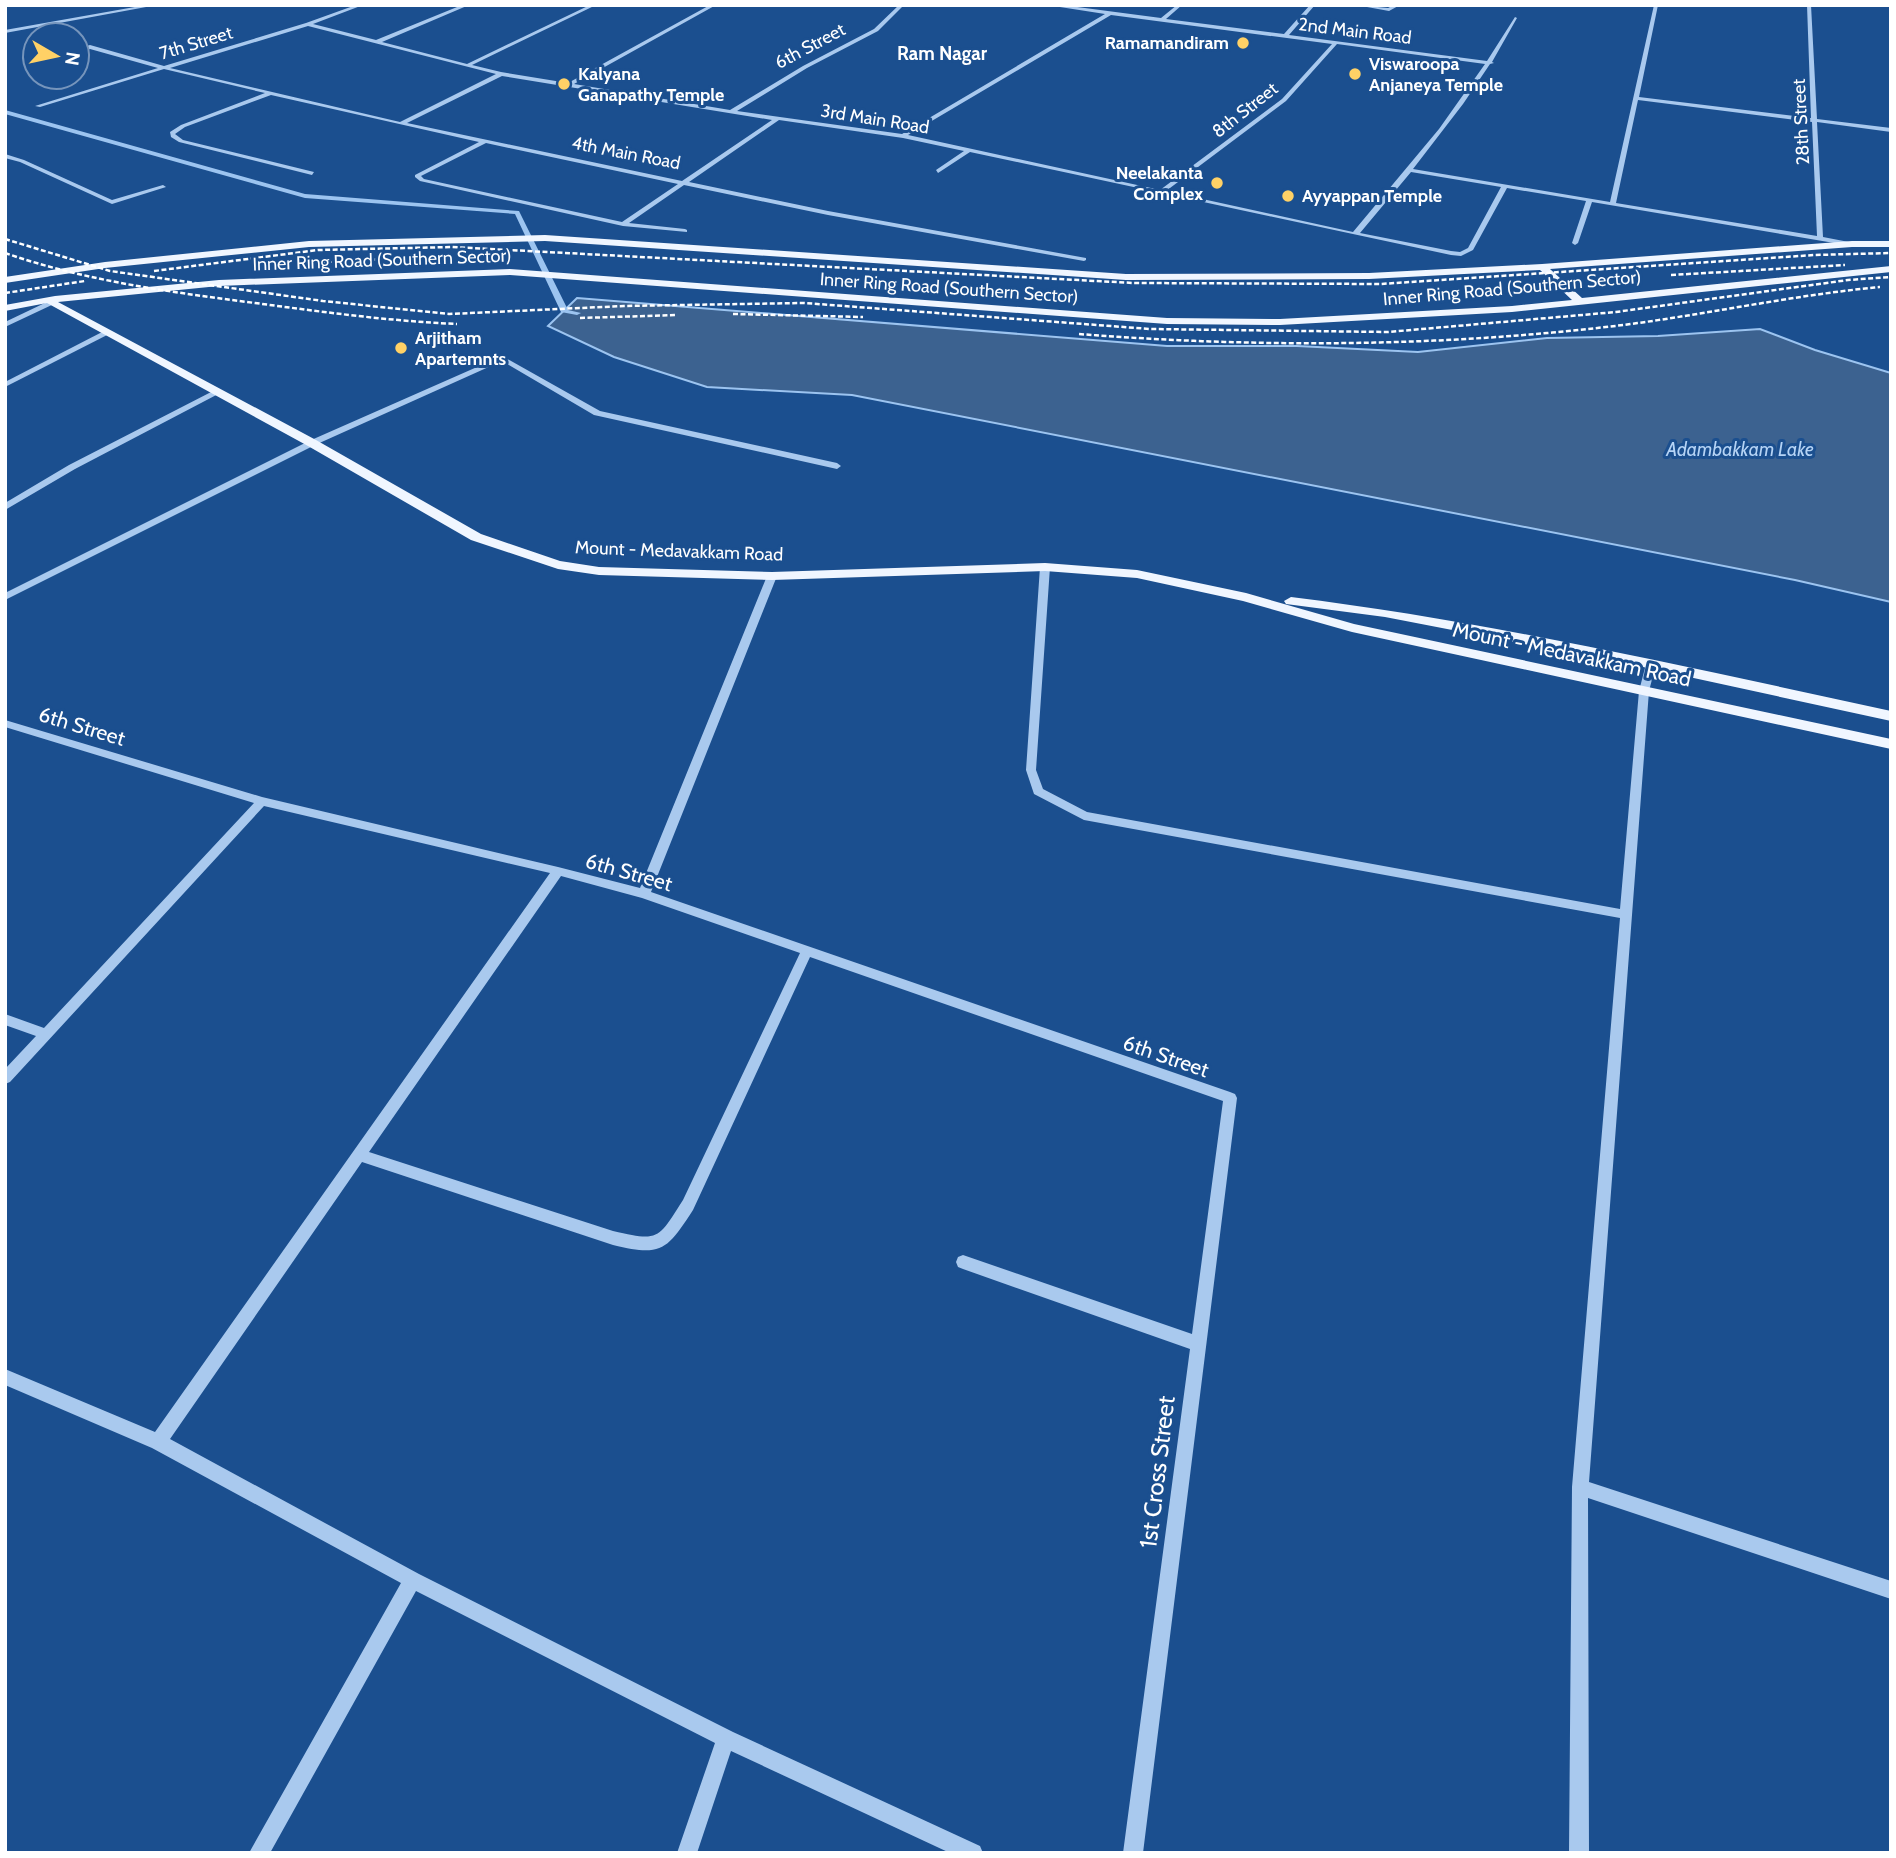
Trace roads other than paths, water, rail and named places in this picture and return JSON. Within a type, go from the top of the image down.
[{"type":"main road","name":"Inner Ring Road (Southern Sector)","points":[[5,280],[105,265],[309,244],[459,239],[545,238],[665,244],[1126,277],[1369,276],[1542,267],[1852,244],[1891,244]]},
{"type":"main road","points":[[1852,244],[1890,269]]},
{"type":"main road","points":[[1542,267],[1579,302]]},
{"type":"main road","name":"Inner Ring Road (Southern Sector)","points":[[5,308],[219,283],[510,272],[1167,321],[1280,322],[1512,309],[1890,269]]},
{"type":"main road","name":"Mount - Medavakkam Road","points":[[53,301],[312,443],[476,537],[545,561],[599,571],[772,576],[1045,567],[1137,574],[1246,597],[1352,628],[1891,744]]},
{"type":"main road","name":"Mount - Medavakkam Road","points":[[1246,597],[1385,613],[1651,664],[1891,716]]},
{"type":"street","points":[[5,32],[155,5]]},
{"type":"street","name":"7th Street","points":[[38,106],[362,5]]},
{"type":"street","points":[[376,42],[467,5]]},
{"type":"street","points":[[468,65],[594,5]]},
{"type":"street","points":[[567,86],[714,5]]},
{"type":"street","name":"6th Street","points":[[731,112],[805,67],[876,30],[902,5]]},
{"type":"street","name":"2nd Main Road","points":[[1049,5],[1490,63]]},
{"type":"street","points":[[1163,19],[1180,5]]},
{"type":"street","points":[[1285,36],[1313,5]]},
{"type":"street","points":[[1358,5],[1389,10],[1398,5]]},
{"type":"street","points":[[1613,203],[1656,5]]},
{"type":"street","name":"28th Street","points":[[1809,5],[1820,238]]},
{"type":"street","points":[[903,136],[1110,13]]},
{"type":"street","points":[[1355,234],[1410,170],[1490,63],[1515,18]]},
{"type":"street","name":"3rd Main Road","points":[[308,24],[501,74],[731,112],[903,136],[1451,253],[1466,253],[1471,249],[1505,185]]},
{"type":"street","name":"8th Street","points":[[1162,191],[1284,100],[1336,42]]},
{"type":"street","name":"4th Main Road","points":[[91,47],[164,68],[401,124],[685,181],[828,213],[1084,259]]},
{"type":"street","points":[[401,124],[501,74]]},
{"type":"street","points":[[271,93],[183,126],[172,133],[173,136],[181,141],[312,173]]},
{"type":"street","points":[[1636,98],[1891,130]]},
{"type":"street","points":[[623,223],[777,119]]},
{"type":"street","points":[[486,141],[417,176],[422,180],[623,223],[685,231]]},
{"type":"street","points":[[938,171],[969,150]]},
{"type":"street","points":[[5,156],[22,160],[108,202],[117,202],[163,187]]},
{"type":"street","points":[[1410,170],[1852,244]]},
{"type":"street","points":[[1576,243],[1590,199]]},
{"type":"street","points":[[5,325],[53,301]]},
{"type":"street","points":[[5,385],[109,332]]},
{"type":"street","points":[[5,597],[312,443],[502,358],[597,413],[837,466]]},
{"type":"street","points":[[5,507],[72,467],[218,392]]},
{"type":"street","points":[[1045,567],[1031,770],[1038,791],[1084,816],[1625,914]]},
{"type":"street","points":[[644,894],[772,576]]},
{"type":"street","points":[[1578,1853],[1580,1487],[1644,691],[1651,664]]},
{"type":"street","name":"6th Street","points":[[5,723],[262,801],[644,894],[1230,1098]]},
{"type":"street","points":[[5,1078],[262,801]]},
{"type":"street","points":[[158,1442],[558,871]]},
{"type":"street","points":[[359,1155],[613,1238],[643,1246],[657,1245],[668,1236],[688,1205],[807,951]]},
{"type":"street","points":[[5,1019],[46,1034]]},
{"type":"street","name":"1st Cross Street","points":[[1133,1853],[1230,1098]]},
{"type":"street","points":[[963,1262],[1198,1344]]},
{"type":"street","points":[[5,1377],[158,1442],[413,1580],[726,1739],[972,1853]]},
{"type":"street","points":[[1580,1487],[1891,1590]]},
{"type":"street","points":[[259,1853],[413,1580]]},
{"type":"street","points":[[687,1853],[726,1739]]},
{"type":"water","name":"Adambakkam Lake","points":[[577,298],[1167,346],[1297,346],[1418,352],[1547,338],[1658,336],[1760,329],[1815,350],[1891,373],[1891,602],[1795,580],[852,395],[707,387],[614,357],[548,326]]},
{"type":"waterway","points":[[5,112],[305,196],[517,212],[565,312],[577,313]]},
{"type":"railway","points":[[5,239],[110,271],[323,301],[449,314],[624,306],[804,303],[1150,329],[1388,332],[1616,312],[1848,280],[1891,277]]},
{"type":"railway","points":[[154,271],[318,250],[452,247],[1134,283],[1380,284],[1814,255],[1891,253]]},
{"type":"railway","points":[[5,253],[66,271],[160,290],[356,316],[457,324]]},
{"type":"railway","points":[[297,263],[409,258]]},
{"type":"railway","points":[[1671,275],[1845,265]]},
{"type":"railway","points":[[5,293],[85,281]]},
{"type":"railway","points":[[1079,334],[1283,343],[1488,338],[1623,325],[1880,287]]},
{"type":"railway","points":[[733,314],[863,317]]},
{"type":"railway","points":[[580,318],[677,315]]},
{"type":"place","name":"Ramamandiram","points":[[1243,43]]},
{"type":"place","name":"Viswaroopa Anjaneya Temple","points":[[1355,74]]},
{"type":"place","name":"Kalyana Ganapathy Temple","points":[[564,84]]},
{"type":"place","name":"Neelakanta Complex","points":[[1217,183]]},
{"type":"place","name":"Ayyappan Temple","points":[[1288,196]]},
{"type":"place","name":"Arjitham Apartemnts","points":[[401,348]]},
{"type":"district","name":"Ram Nagar","points":[[942,53]]}]
